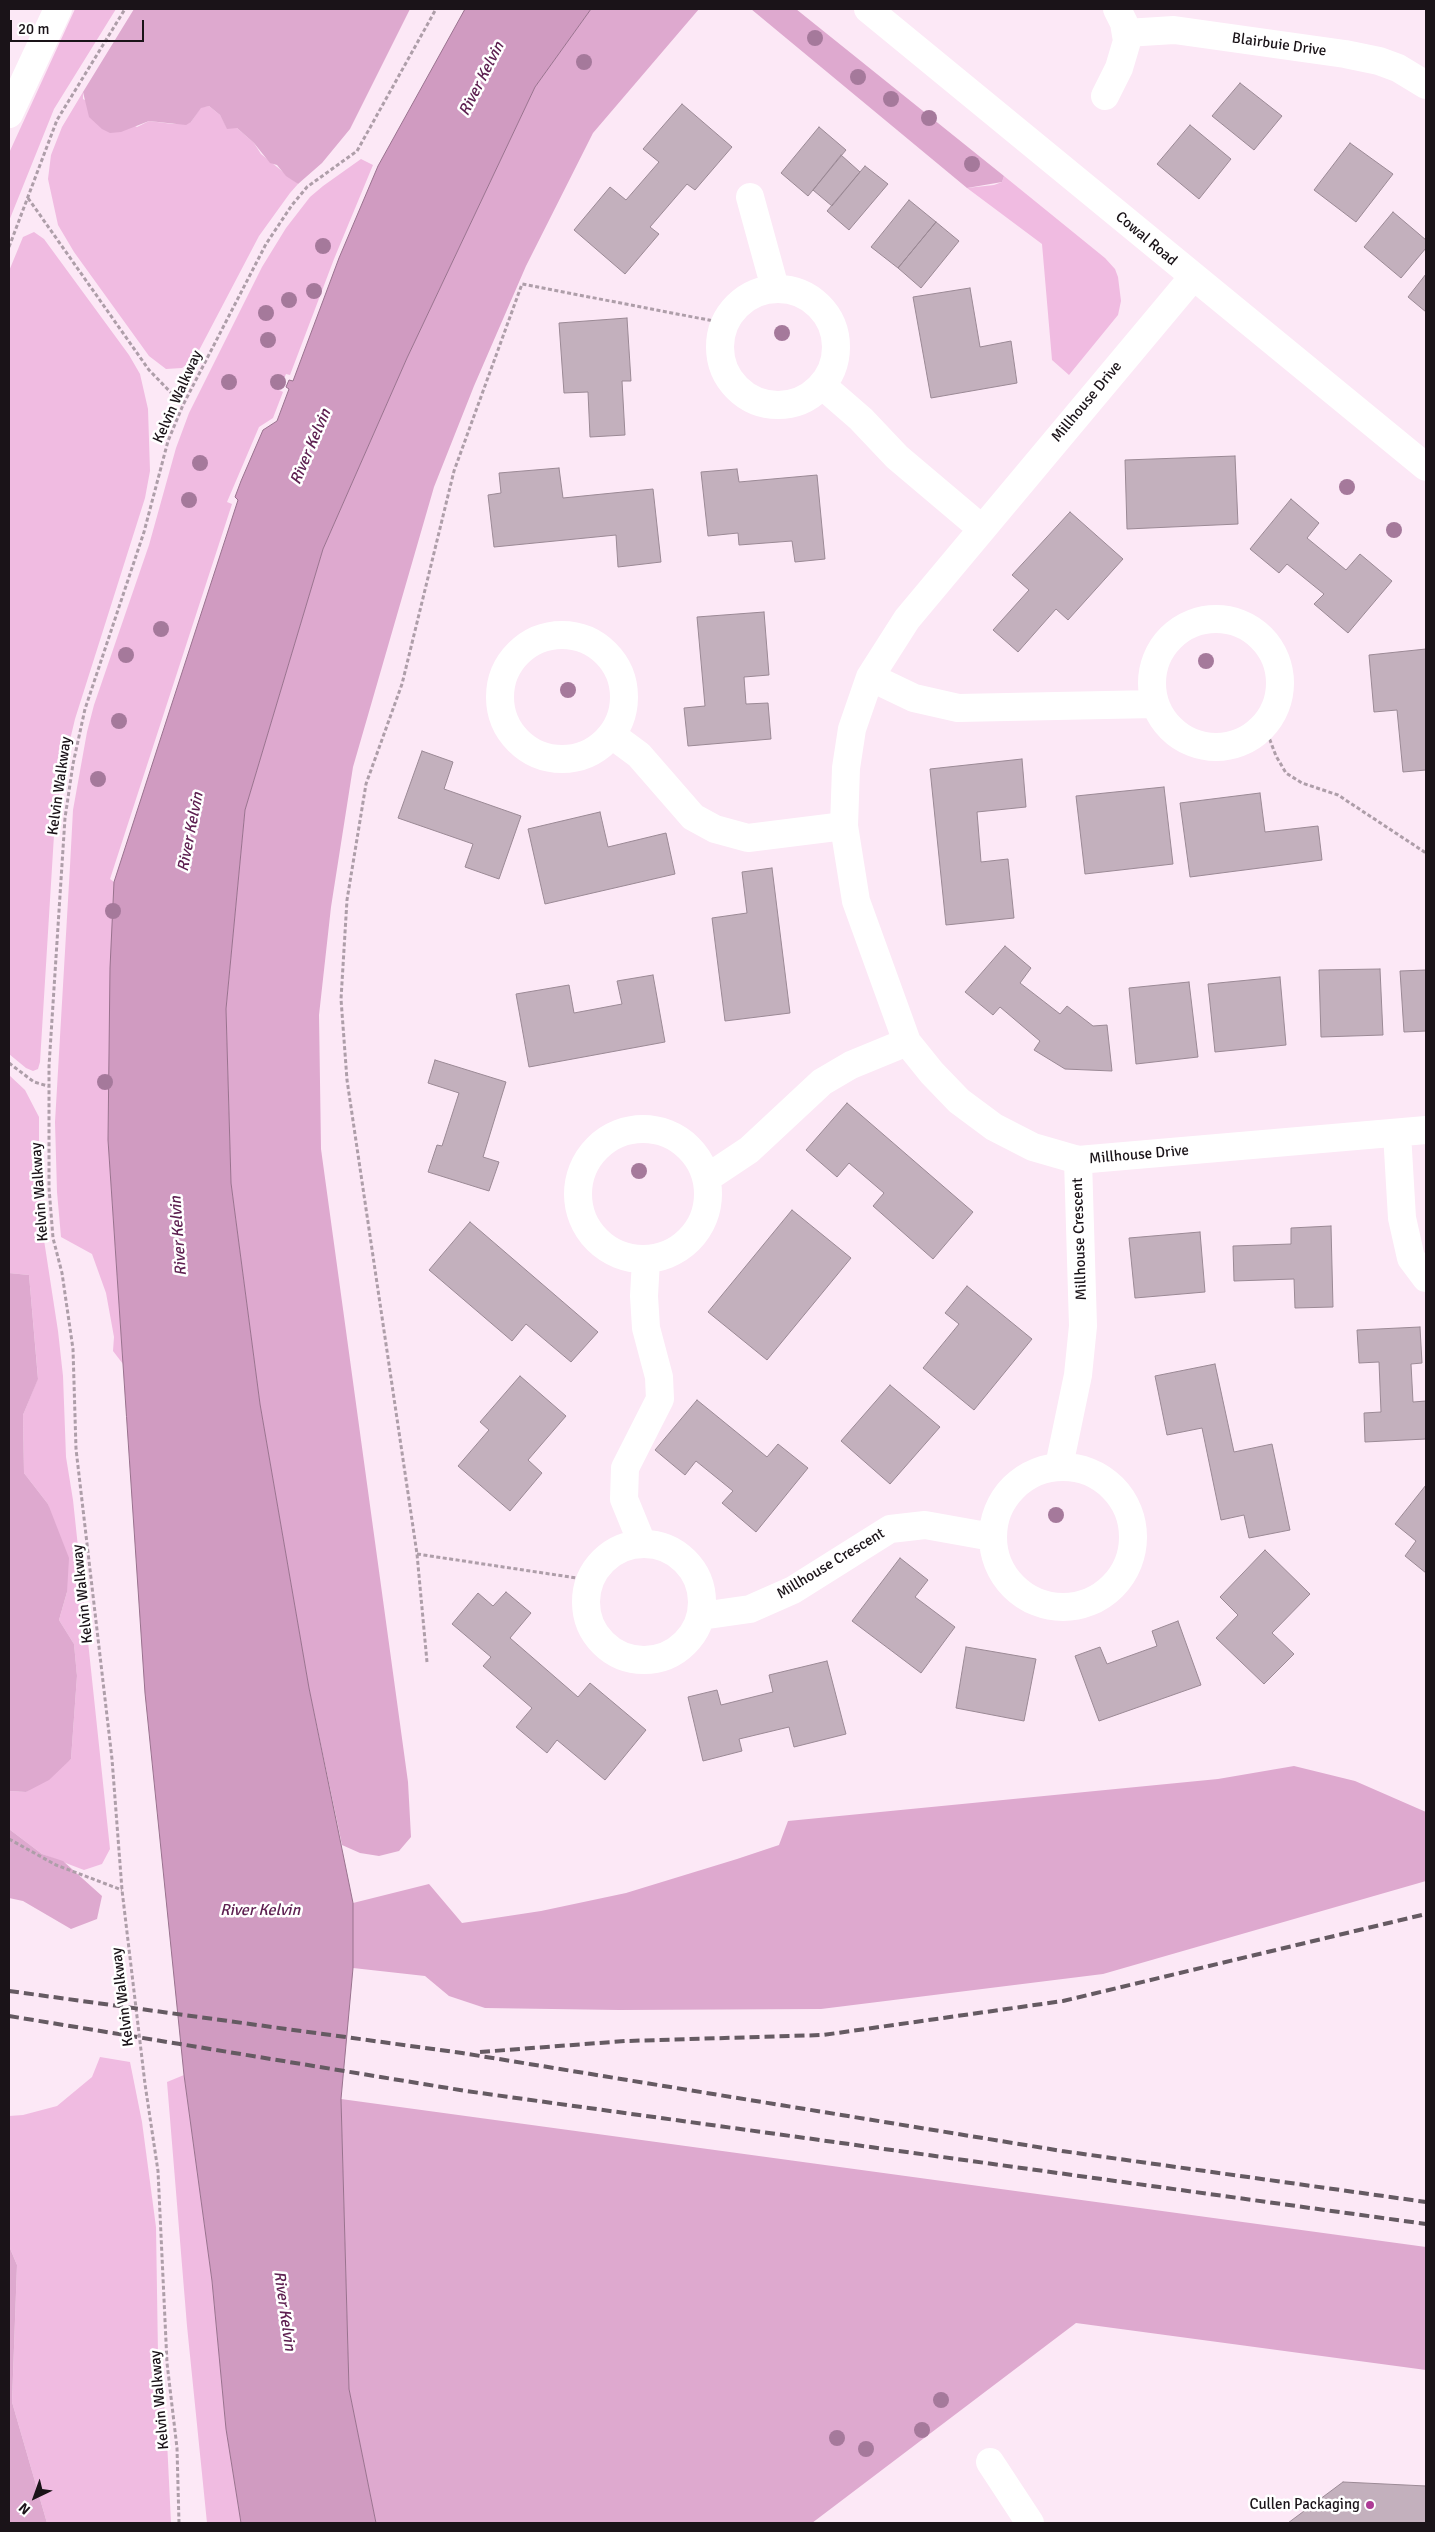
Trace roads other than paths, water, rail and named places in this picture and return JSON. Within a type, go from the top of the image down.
[{"type":"street","points":[[9,114],[58,9]]},
{"type":"street","name":"Cowal Road","points":[[868,9],[1426,467]]},
{"type":"street","points":[[1105,96],[1122,61],[1127,41],[1122,21]]},
{"type":"street","name":"Blairbuie Drive","points":[[1122,21],[1345,54],[1385,63],[1426,85]]},
{"type":"street","points":[[750,197],[775,288]]},
{"type":"street","name":"Millhouse Drive","points":[[1193,277],[907,619],[870,677],[852,729],[846,768],[844,826],[856,901],[906,1042],[959,1101],[994,1127],[1033,1146],[1078,1160],[1426,1130]]},
{"type":"street","points":[[775,288],[802,294],[823,310],[836,334],[836,361],[823,386],[804,400],[782,406],[758,403],[737,390],[724,370],[719,347],[724,323],[736,305],[754,293],[775,288]]},
{"type":"street","points":[[823,386],[861,419],[897,457],[982,528]]},
{"type":"street","points":[[1214,618],[1244,624],[1268,643],[1280,670],[1279,700],[1265,727],[1237,745],[1204,747],[1174,732],[1155,704],[1152,674],[1163,646],[1185,626],[1214,618]]},
{"type":"street","points":[[559,634],[586,640],[601,650],[609,656],[622,680],[624,708],[612,735],[591,753],[565,760],[537,755],[514,739],[501,714],[499,686],[511,660],[532,642],[559,634]]},
{"type":"street","points":[[870,677],[914,698],[958,708],[1155,704]]},
{"type":"street","points":[[612,735],[638,755],[693,817],[715,829],[748,838],[844,826]]},
{"type":"street","points":[[707,1178],[749,1150],[822,1082],[851,1065],[906,1042]]},
{"type":"street","points":[[649,1130],[674,1137],[695,1155],[707,1178],[707,1207],[695,1234],[674,1252],[646,1260],[620,1256],[597,1242],[582,1219],[577,1193],[583,1167],[599,1145],[622,1132],[649,1130]]},
{"type":"street","points":[[1398,1133],[1402,1218],[1411,1258],[1426,1278]]},
{"type":"street","name":"Millhouse Crescent","points":[[1059,1466],[1078,1375],[1083,1326],[1078,1160]]},
{"type":"street","points":[[642,1543],[624,1499],[625,1468],[660,1400],[659,1377],[646,1328],[644,1296],[646,1260]]},
{"type":"street","points":[[1059,1466],[1089,1471],[1114,1488],[1130,1514],[1133,1544],[1123,1573],[1102,1595],[1074,1606],[1044,1605],[1017,1591],[999,1566],[992,1537],[997,1510],[1011,1488],[1033,1472],[1059,1466]]},
{"type":"street","name":"Millhouse Crescent","points":[[701,1616],[750,1609],[793,1590],[890,1529],[925,1525],[992,1537]]},
{"type":"street","points":[[642,1543],[668,1549],[689,1565],[700,1589],[701,1616],[692,1635],[677,1650],[658,1659],[636,1660],[616,1654],[600,1640],[588,1622],[585,1601],[590,1580],[601,1561],[620,1549],[642,1543]]},
{"type":"street","points":[[990,2462],[1030,2523]]},
{"type":"water","name":"River Kelvin","points":[[465,9],[591,9],[535,87],[407,358],[323,549],[245,810],[226,1009],[231,1183],[260,1404],[309,1688],[353,1903],[353,1968],[341,2099],[349,2389],[376,2523],[241,2523],[226,2429],[212,2281],[184,2075],[145,1693],[108,1140],[110,968],[114,882],[238,500],[235,497],[241,481],[263,430],[277,421],[289,389],[286,387],[289,380],[293,381],[339,258],[378,166]]},
{"type":"railway","points":[[480,2052],[626,2041],[823,2035],[1063,2001],[1426,1914]]},
{"type":"railway","points":[[9,1991],[462,2053],[1062,2151],[1426,2202]]},
{"type":"railway","points":[[9,2016],[466,2091],[1426,2224]]},
{"type":"place","name":"Cullen Packaging","points":[[1370,2505]]}]
